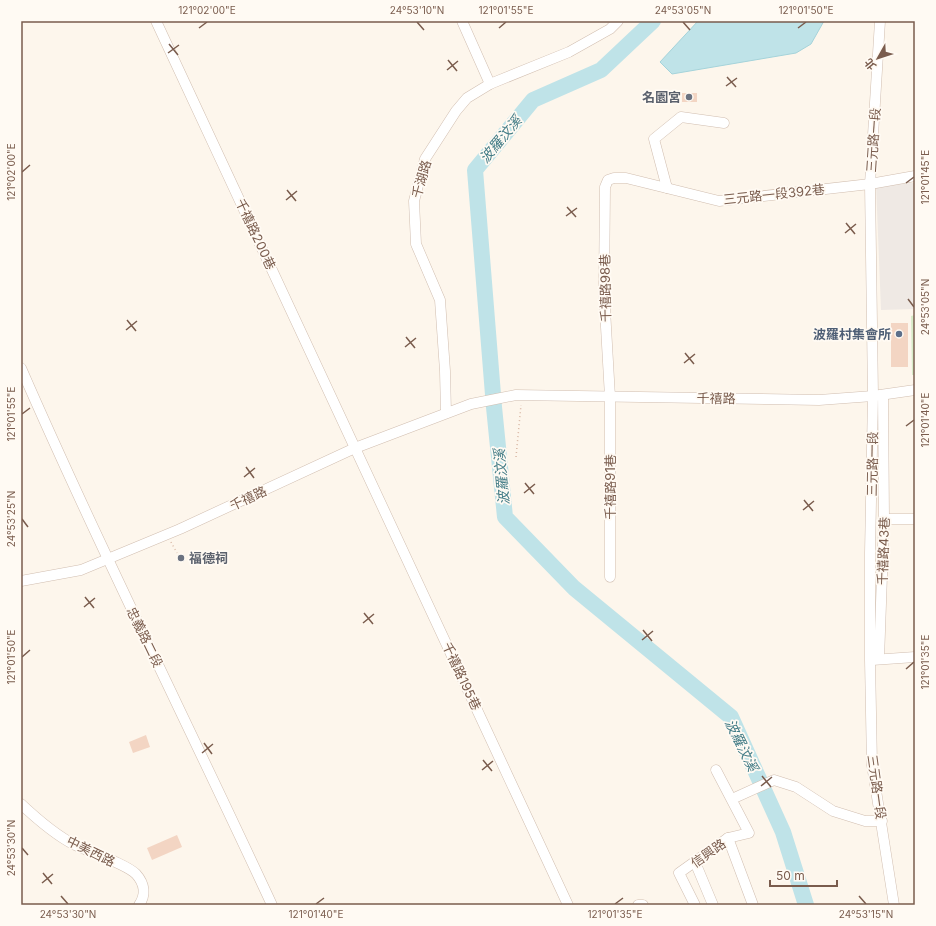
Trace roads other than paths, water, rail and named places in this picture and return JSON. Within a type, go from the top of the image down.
[{"type":"street","name":"千禧路200巷","points":[[156,21],[355,448]]},
{"type":"street","points":[[462,21],[490,84]]},
{"type":"street","name":"千湖路","points":[[446,413],[445,371],[440,300],[416,244],[414,201],[425,159],[456,111],[467,98],[490,84],[569,52],[610,29],[618,21]]},
{"type":"street","name":"三元路一段","points":[[880,21],[870,184],[878,395],[870,553],[875,659],[872,765],[882,820],[894,905]]},
{"type":"street","points":[[666,188],[654,139],[681,117],[724,123]]},
{"type":"street","name":"三元路一段392巷","points":[[608,180],[614,178],[626,178],[719,201],[870,184],[915,176]]},
{"type":"street","name":"千禧路98巷","points":[[608,180],[604,186],[604,292],[610,397]]},
{"type":"street","name":"忠義路二段","points":[[21,368],[108,559],[272,905]]},
{"type":"street","name":"千禧路","points":[[21,581],[81,570],[168,535],[355,448],[471,404],[519,395],[819,400],[915,390]]},
{"type":"street","name":"千禧路43巷","points":[[875,659],[884,519],[878,395]]},
{"type":"street","name":"千禧路91巷","points":[[610,397],[610,577]]},
{"type":"street","name":"千禧路195巷","points":[[355,448],[568,905]]},
{"type":"street","points":[[884,519],[915,520]]},
{"type":"street","points":[[875,659],[915,657]]},
{"type":"street","name":"信興路","points":[[695,905],[679,873],[728,838],[750,833],[716,770]]},
{"type":"street","points":[[732,799],[774,780],[796,788],[833,811],[865,821],[882,820]]},
{"type":"street","name":"中美西路","points":[[21,804],[36,818],[73,844],[122,865],[136,874],[144,889],[144,896],[139,905]]},
{"type":"street","points":[[728,838],[753,905]]},
{"type":"street","points":[[695,862],[713,905]]},
{"type":"street","points":[[638,905],[643,905]]},
{"type":"water","points":[[698,21],[824,21],[811,44],[796,53],[672,74],[660,62]]},
{"type":"waterway","name":"波羅汶溪","points":[[653,21],[601,70],[533,100],[475,170],[494,407],[505,517],[574,588],[731,717],[783,832],[806,905]]},
{"type":"place","name":"名園宮","points":[[689,97]]},
{"type":"place","name":"波羅村集會所","points":[[899,334]]},
{"type":"place","name":"福德祠","points":[[181,558]]}]
